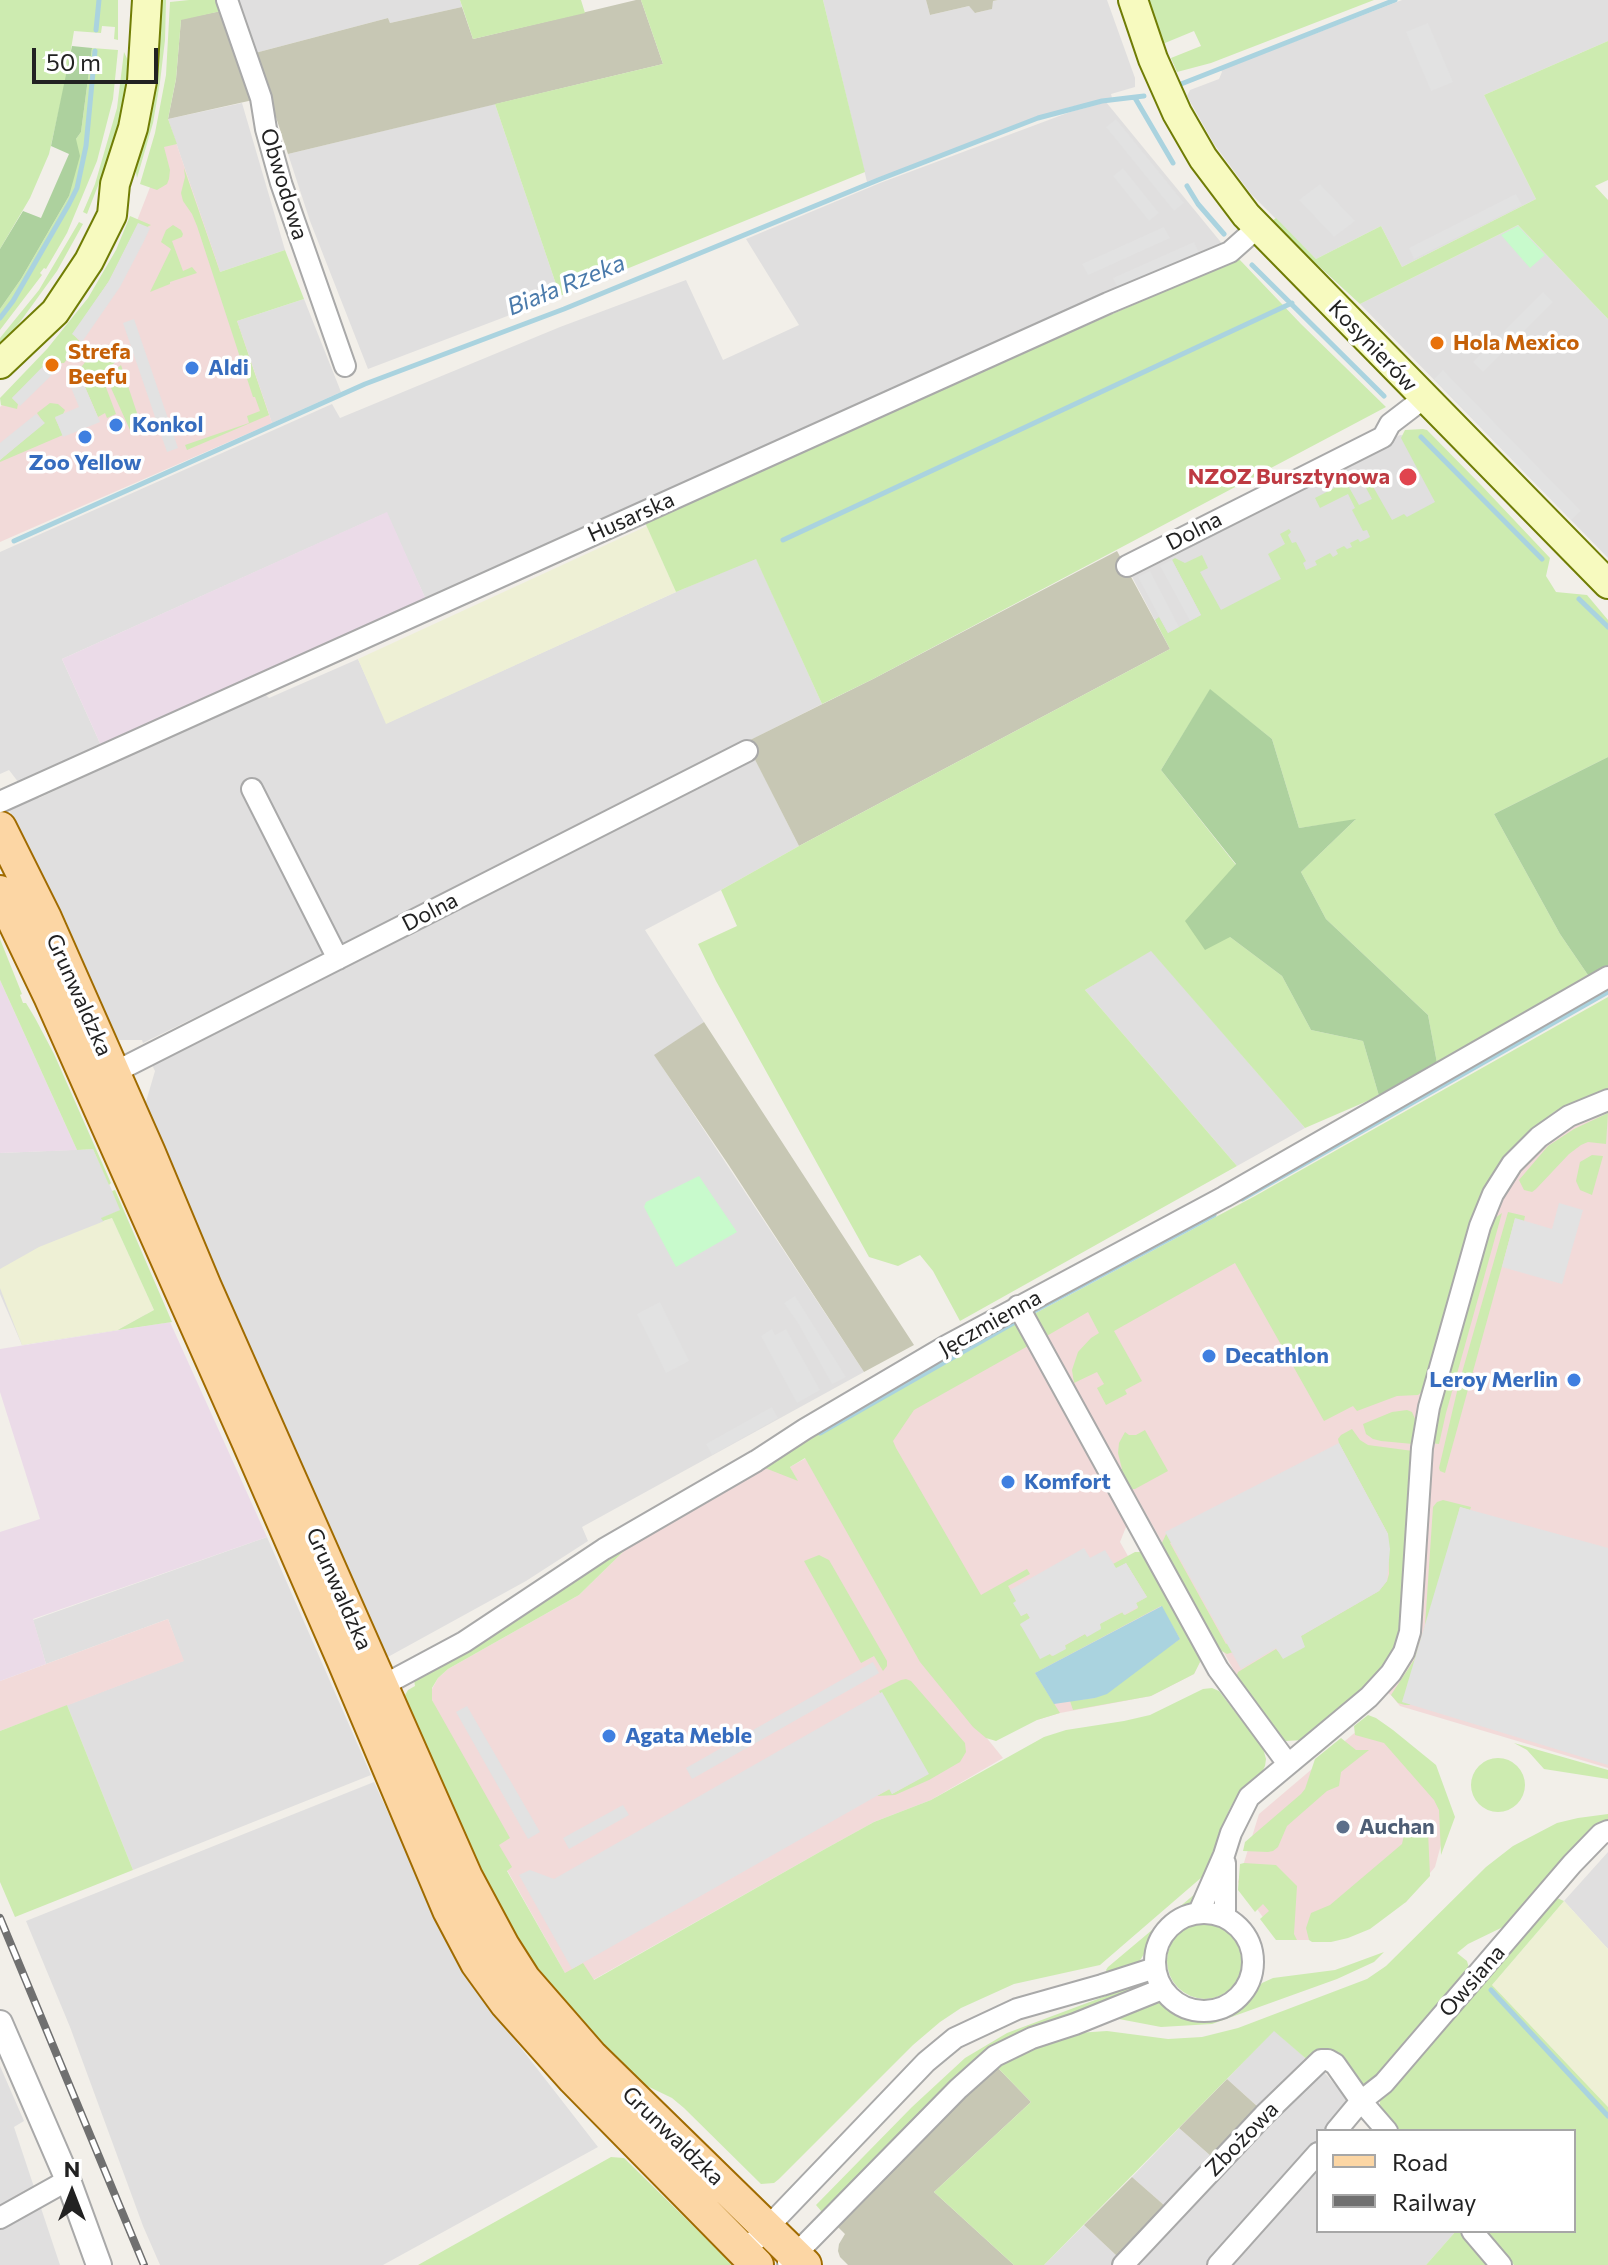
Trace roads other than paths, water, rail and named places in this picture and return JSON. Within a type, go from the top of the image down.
[{"type":"main road","name":"Kosynierów","points":[[1133,0],[1165,88],[1203,158],[1257,228],[1608,584]]},
{"type":"main road","points":[[0,364],[55,312],[89,261],[112,215],[115,184],[133,128],[142,81],[147,1]]},
{"type":"main road","name":"Grunwaldzka","points":[[0,828],[45,918],[466,1877],[503,1946],[524,1979],[592,2057],[767,2228],[795,2262]]},
{"type":"main road","name":"Grunwaldzka","points":[[0,892],[56,1008],[248,1441],[449,1910],[477,1963],[506,2003],[574,2079],[750,2259]]},
{"type":"street","name":"Obwodowa","points":[[227,0],[261,98],[281,183],[345,366]]},
{"type":"street","name":"Husarska","points":[[0,802],[1108,303],[1230,252],[1257,228]]},
{"type":"street","name":"Dolna","points":[[1127,566],[1383,437],[1390,424],[1424,398]]},
{"type":"street","name":"Dolna","points":[[113,1073],[747,751]]},
{"type":"street","points":[[252,789],[338,959]]},
{"type":"street","name":"Jęczmienna","points":[[382,1686],[464,1642],[604,1549],[805,1429],[1018,1306],[1224,1197],[1608,977]]},
{"type":"street","points":[[1199,1912],[1249,1797],[1369,1697],[1391,1673],[1404,1652],[1410,1632],[1422,1448],[1429,1407],[1480,1226],[1493,1194],[1512,1164],[1539,1137],[1569,1116],[1608,1100]]},
{"type":"street","points":[[1018,1306],[1218,1669],[1288,1764]]},
{"type":"street","name":"Owsiana","points":[[1338,2129],[1361,2101],[1384,2083],[1572,1864],[1601,1834],[1608,1831]]},
{"type":"street","points":[[1224,1855],[1225,1917]]},
{"type":"street","points":[[1199,1912],[1225,1917],[1246,1936],[1251,1949],[1251,1978],[1243,1992],[1232,2003],[1218,2009],[1202,2011],[1173,2001],[1162,1989],[1155,1968],[1156,1948],[1165,1931],[1180,1918],[1199,1912]]},
{"type":"street","points":[[750,2259],[767,2228],[926,2062],[955,2038],[1017,2009],[1155,1968]]},
{"type":"street","points":[[795,2262],[958,2089],[995,2056],[1032,2038],[1162,1989]]},
{"type":"street","points":[[0,2023],[68,2180],[99,2265]]},
{"type":"street","name":"Zbożowa","points":[[1123,2265],[1264,2115],[1321,2060],[1335,2064],[1361,2101]]},
{"type":"street","points":[[1361,2101],[1385,2129]]},
{"type":"street","points":[[1218,2265],[1316,2155]]},
{"type":"street","points":[[0,2218],[68,2180]]},
{"type":"street","points":[[1474,2233],[1501,2265]]},
{"type":"water","points":[[1162,1606],[1180,1639],[1107,1694],[1054,1704],[1035,1673]]},
{"type":"waterway","points":[[96,30],[99,0]]},
{"type":"waterway","name":"Biała Rzeka","points":[[1181,84],[1395,0]]},
{"type":"waterway","points":[[0,318],[13,301],[77,188],[86,146],[95,51]]},
{"type":"waterway","name":"Biała Rzeka","points":[[14,541],[365,384],[564,309],[878,180],[1038,118],[1102,101],[1144,96]]},
{"type":"waterway","points":[[1135,98],[1173,163]]},
{"type":"waterway","points":[[1187,186],[1224,234]]},
{"type":"waterway","points":[[1252,265],[1384,396]]},
{"type":"waterway","points":[[783,540],[1292,303]]},
{"type":"waterway","points":[[1421,437],[1542,559]]},
{"type":"waterway","points":[[1579,599],[1608,627]]},
{"type":"waterway","points":[[1242,1199],[1608,992]]},
{"type":"waterway","points":[[1034,1311],[1214,1215]]},
{"type":"waterway","points":[[820,1433],[1015,1322]]},
{"type":"waterway","points":[[1491,1990],[1608,2116]]},
{"type":"railway","points":[[0,1918],[144,2265]]},
{"type":"place","name":"Hola Mexico","points":[[1437,343]]},
{"type":"place","name":"Strefa Beefu","points":[[52,365]]},
{"type":"place","name":"Aldi","points":[[192,368]]},
{"type":"place","name":"Konkol","points":[[116,425]]},
{"type":"place","name":"Zoo Yellow","points":[[85,437]]},
{"type":"place","name":"NZOZ Bursztynowa","points":[[1408,477]]},
{"type":"place","name":"Decathlon","points":[[1209,1356]]},
{"type":"place","name":"Leroy Merlin","points":[[1574,1380]]},
{"type":"place","name":"Komfort","points":[[1008,1482]]},
{"type":"place","name":"Agata Meble","points":[[609,1736]]},
{"type":"place","name":"Auchan","points":[[1343,1827]]}]
